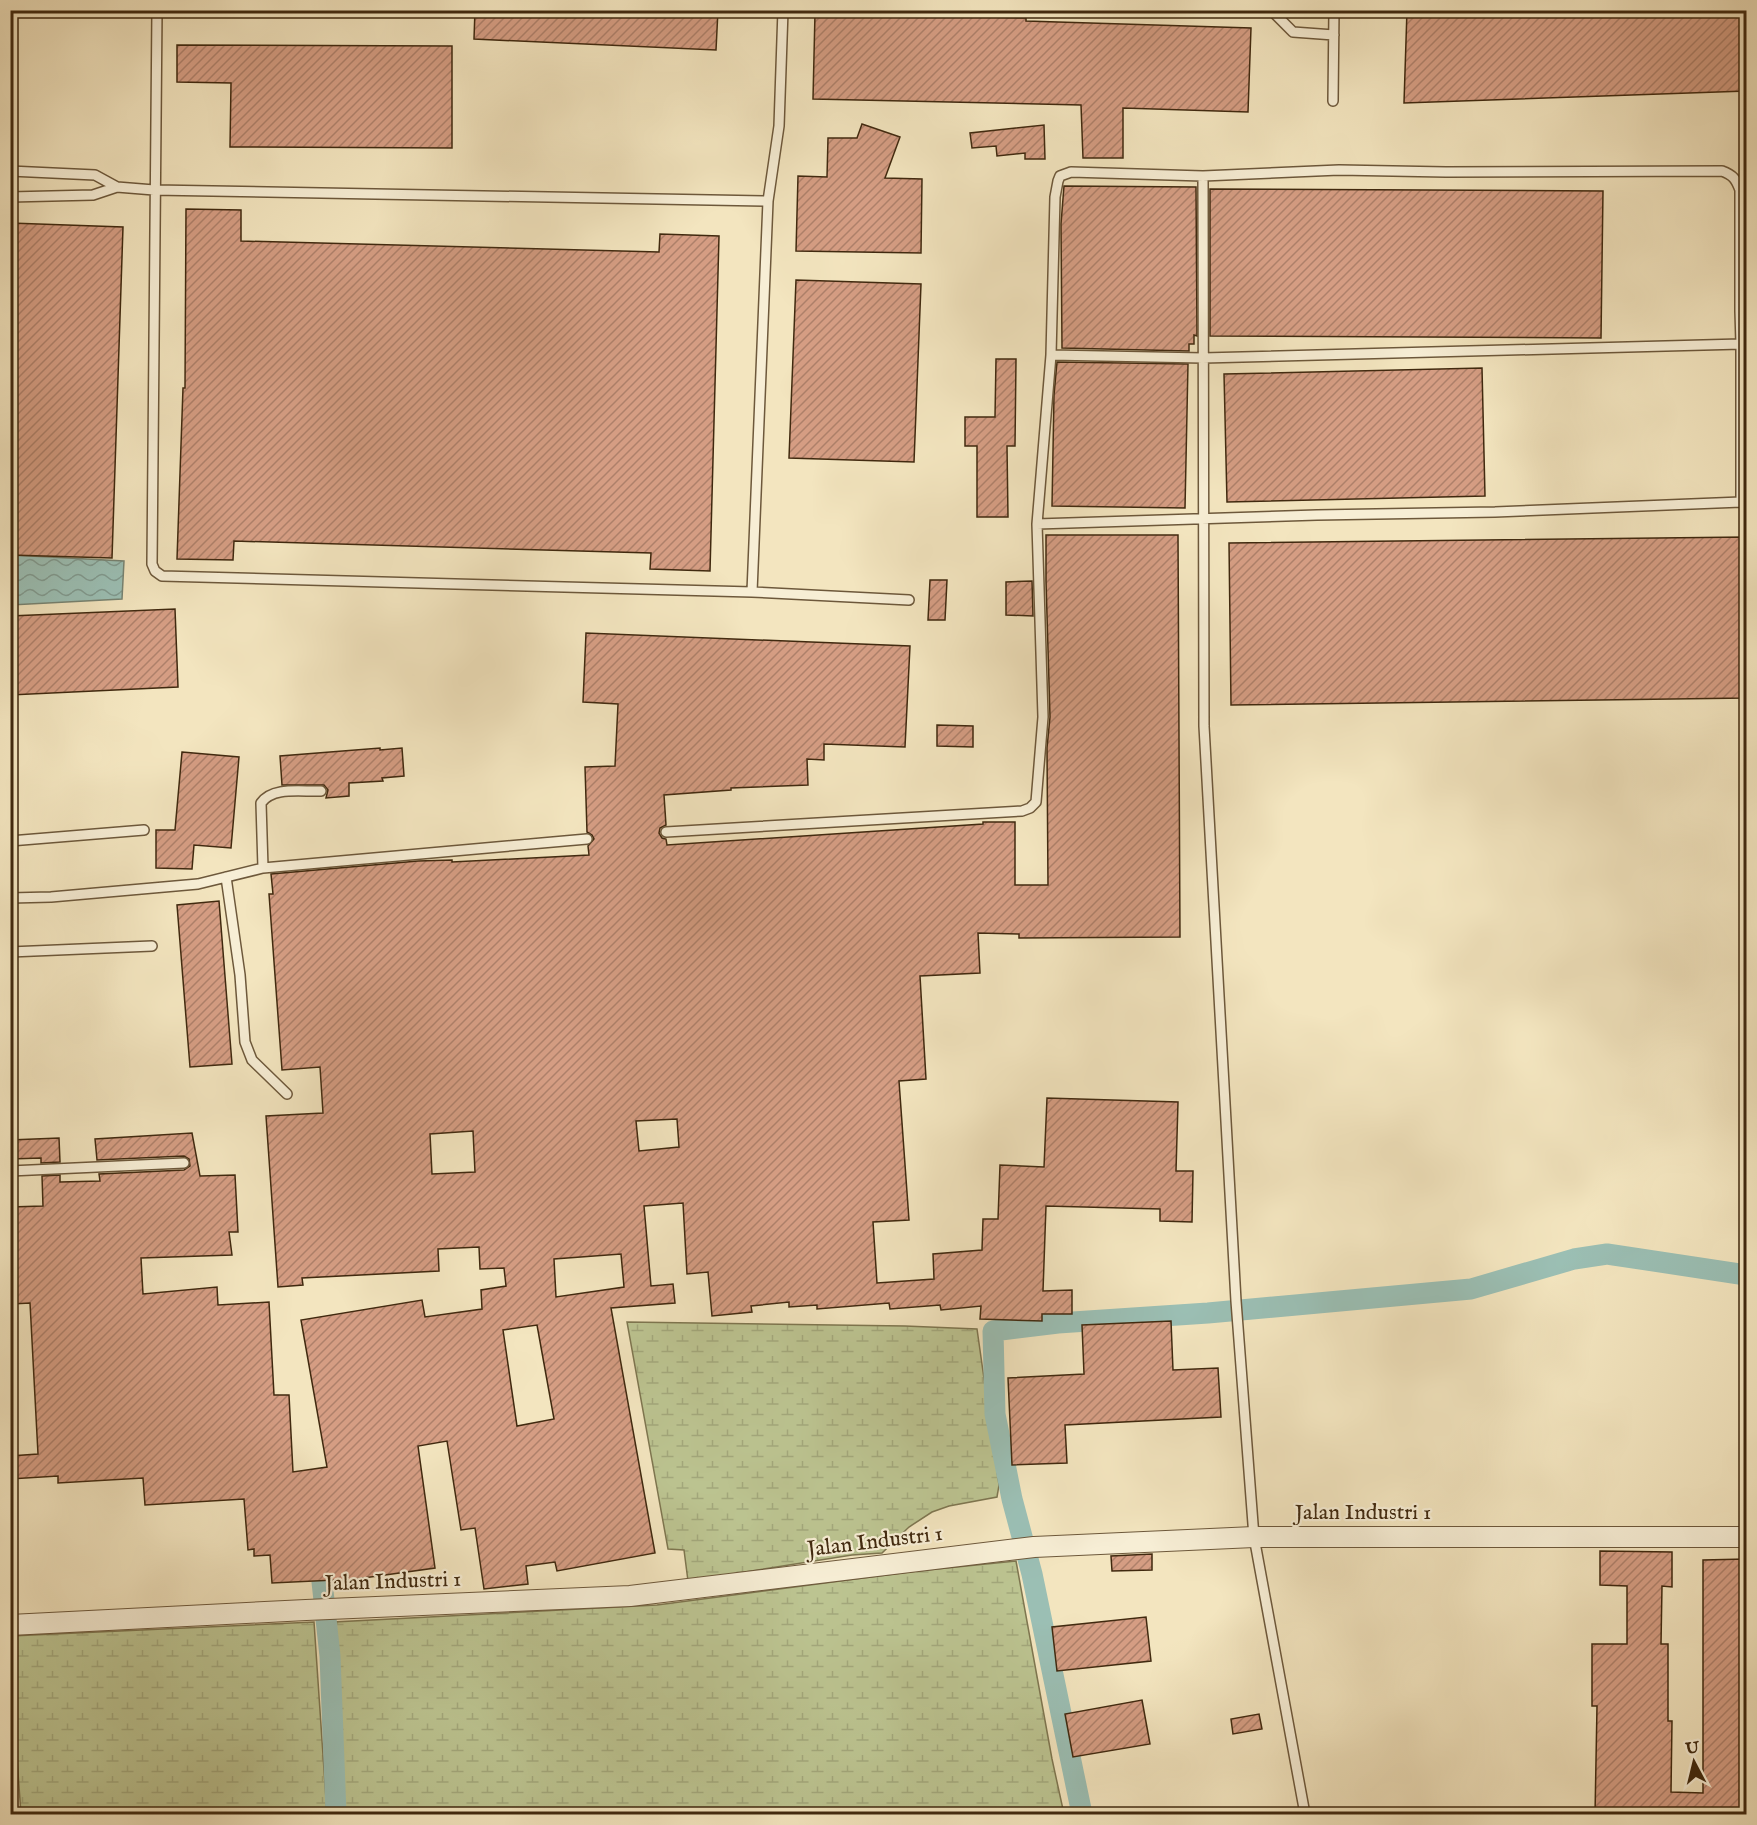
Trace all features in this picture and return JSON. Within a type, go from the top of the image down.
[{"type":"street","name":"Jalan Industri 1","points":[[10,1625],[630,1596],[1027,1547],[1254,1537],[1746,1537]]},
{"type":"lane","points":[[158,10],[154,190],[152,564],[155,571],[162,576],[752,592],[909,600]]},
{"type":"lane","points":[[752,592],[768,201],[779,126],[783,10]]},
{"type":"lane","points":[[1271,10],[1293,32],[1334,35]]},
{"type":"lane","points":[[1334,10],[1334,101]]},
{"type":"lane","points":[[666,832],[1022,811],[1030,808],[1036,802],[1043,717],[1036,524],[1051,355],[1055,197],[1060,176],[1071,172],[1203,176],[1339,170],[1722,171],[1737,180],[1740,190],[1743,311],[1741,344],[1744,503],[1036,524]]},
{"type":"lane","points":[[10,171],[94,175],[117,187],[154,190],[768,201]]},
{"type":"lane","points":[[1203,176],[1204,726],[1236,1301],[1254,1537],[1305,1815]]},
{"type":"lane","points":[[10,197],[93,195],[117,187]]},
{"type":"lane","points":[[1051,355],[1203,358],[1741,344]]},
{"type":"lane","points":[[263,868],[261,803],[266,795],[276,792],[321,791]]},
{"type":"lane","points":[[10,841],[144,830]]},
{"type":"lane","points":[[10,898],[51,897],[198,884],[263,868],[587,839]]},
{"type":"lane","points":[[226,877],[240,975],[245,1042],[258,1068],[287,1094]]},
{"type":"lane","points":[[10,952],[153,946]]},
{"type":"lane","points":[[10,1171],[184,1164]]},
{"type":"green space","points":[[627,1322],[977,1329],[999,1485],[997,1497],[949,1506],[932,1512],[909,1527],[882,1553],[852,1555],[688,1581],[684,1550],[668,1549]]},
{"type":"green space","points":[[1016,1561],[1064,1814],[345,1814],[334,1622],[657,1605],[917,1571]]},
{"type":"green space","points":[[314,1622],[327,1814],[21,1814],[11,1676],[11,1636]]},
{"type":"water","points":[[11,555],[124,561],[122,599],[11,605]]},
{"type":"building","points":[[475,10],[718,10],[716,50],[474,39]]},
{"type":"building","points":[[1407,10],[1746,10],[1746,91],[1404,103]]},
{"type":"building","points":[[815,13],[1026,18],[1026,21],[1251,28],[1248,112],[1123,108],[1123,158],[1083,158],[1081,105],[813,99]]},
{"type":"building","points":[[177,45],[452,46],[452,148],[230,147],[231,83],[177,82]]},
{"type":"building","points":[[862,124],[900,137],[885,178],[922,179],[921,253],[796,251],[798,176],[827,177],[828,138],[857,138]]},
{"type":"building","points":[[1044,125],[1045,159],[1025,159],[1025,153],[997,156],[996,146],[972,148],[970,133]]},
{"type":"building","points":[[1064,186],[1196,187],[1197,336],[1194,335],[1194,344],[1189,344],[1189,351],[1062,348],[1061,224]]},
{"type":"building","points":[[1210,189],[1603,191],[1601,338],[1210,336]]},
{"type":"building","points":[[186,209],[241,210],[241,241],[659,252],[660,234],[719,236],[710,571],[650,569],[651,553],[234,541],[233,560],[177,559],[183,388],[185,388]]},
{"type":"building","points":[[10,223],[123,227],[112,558],[10,555]]},
{"type":"building","points":[[796,280],[921,284],[914,462],[789,458]]},
{"type":"building","points":[[996,359],[1016,359],[1015,446],[1007,446],[1008,517],[977,517],[977,446],[965,446],[965,417],[995,417]]},
{"type":"building","points":[[1057,362],[1188,364],[1185,508],[1052,506],[1054,395]]},
{"type":"building","points":[[1482,368],[1485,496],[1227,502],[1224,374]]},
{"type":"building","points":[[1046,535],[1178,535],[1180,937],[1019,938],[1019,934],[978,933],[980,973],[920,976],[926,1079],[899,1081],[909,1220],[873,1222],[877,1283],[934,1279],[933,1254],[982,1250],[983,1219],[998,1219],[1000,1165],[1044,1167],[1047,1098],[1178,1102],[1176,1171],[1193,1171],[1192,1222],[1160,1221],[1160,1209],[1046,1206],[1043,1291],[1072,1290],[1072,1314],[1042,1314],[1042,1321],[980,1319],[981,1306],[941,1310],[940,1305],[890,1309],[889,1303],[817,1309],[817,1305],[789,1307],[789,1302],[751,1306],[752,1312],[712,1316],[708,1272],[687,1274],[683,1203],[644,1206],[651,1286],[673,1284],[675,1303],[611,1308],[655,1553],[557,1571],[555,1562],[526,1566],[528,1584],[484,1589],[475,1528],[461,1530],[447,1441],[418,1446],[435,1568],[335,1582],[335,1580],[272,1583],[270,1555],[254,1556],[254,1549],[248,1550],[244,1499],[145,1505],[143,1478],[58,1483],[58,1476],[10,1479],[10,1456],[38,1454],[30,1303],[12,1304],[10,1207],[43,1206],[42,1176],[60,1175],[60,1182],[100,1181],[99,1174],[184,1170],[190,1166],[189,1159],[184,1156],[97,1160],[95,1139],[192,1133],[200,1176],[235,1175],[238,1232],[229,1232],[232,1255],[141,1258],[143,1294],[217,1287],[218,1305],[269,1302],[274,1395],[289,1395],[293,1472],[327,1467],[301,1320],[422,1300],[425,1317],[482,1309],[481,1290],[506,1286],[504,1268],[480,1269],[479,1247],[438,1249],[439,1271],[302,1278],[303,1285],[278,1287],[266,1116],[323,1113],[320,1067],[282,1070],[269,894],[273,894],[271,874],[418,861],[452,860],[452,862],[589,855],[588,846],[594,839],[587,832],[585,767],[615,766],[618,704],[583,702],[586,633],[910,646],[905,747],[824,744],[824,760],[807,759],[808,785],[731,788],[731,790],[664,795],[666,825],[660,828],[659,833],[662,838],[666,839],[667,845],[983,824],[983,822],[1015,822],[1015,885],[1048,885],[1047,748],[1050,717]],"holes":[[[677,1119],[679,1147],[639,1151],[636,1121]],[[473,1131],[475,1172],[432,1174],[430,1134]],[[621,1254],[624,1287],[556,1297],[554,1259]],[[537,1325],[554,1419],[517,1426],[503,1330]]]},
{"type":"building","points":[[1746,537],[1746,698],[1231,705],[1229,543]]},
{"type":"building","points":[[930,580],[947,580],[945,620],[928,620]]},
{"type":"building","points":[[1032,581],[1033,616],[1006,615],[1006,582]]},
{"type":"building","points":[[175,609],[178,687],[10,695],[10,616]]},
{"type":"building","points":[[937,725],[973,726],[973,747],[937,746]]},
{"type":"building","points":[[380,748],[380,750],[402,748],[404,776],[382,778],[383,781],[349,783],[349,796],[326,798],[328,790],[324,785],[282,785],[280,756]]},
{"type":"building","points":[[182,752],[239,757],[231,848],[194,845],[192,869],[156,868],[156,830],[175,830]]},
{"type":"building","points":[[219,901],[232,1064],[190,1067],[177,905]]},
{"type":"building","points":[[59,1138],[60,1162],[41,1163],[41,1158],[10,1159],[10,1140]]},
{"type":"building","points":[[1171,1321],[1173,1370],[1218,1368],[1221,1417],[1065,1425],[1067,1463],[1012,1465],[1008,1378],[1084,1374],[1082,1325]]},
{"type":"building","points":[[1600,1551],[1672,1552],[1672,1587],[1662,1586],[1661,1644],[1668,1644],[1668,1721],[1672,1721],[1671,1792],[1703,1793],[1703,1560],[1746,1559],[1746,1815],[1595,1815],[1597,1706],[1592,1706],[1592,1644],[1627,1644],[1627,1586],[1600,1585]]},
{"type":"building","points":[[1152,1554],[1152,1570],[1112,1571],[1111,1556]]},
{"type":"building","points":[[1146,1617],[1151,1661],[1057,1671],[1052,1627]]},
{"type":"building","points":[[1142,1700],[1150,1744],[1073,1757],[1065,1714]]},
{"type":"building","points":[[1259,1714],[1262,1729],[1233,1734],[1231,1719]]},
{"type":"waterway","points":[[1082,1814],[1032,1574],[1012,1499],[995,1414],[993,1331],[1058,1323],[1208,1313],[1471,1289],[1574,1259],[1607,1254],[1746,1275]]},
{"type":"waterway","points":[[319,1554],[330,1656],[336,1814]]}]
